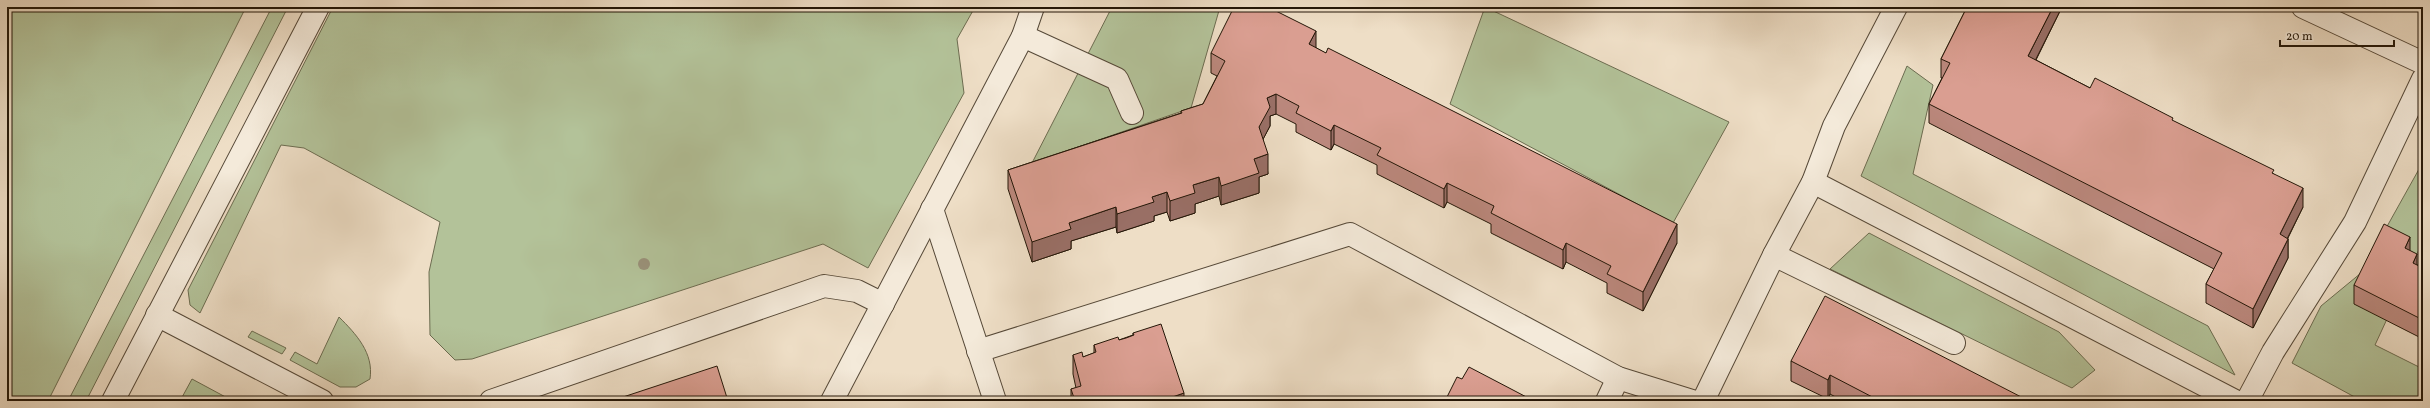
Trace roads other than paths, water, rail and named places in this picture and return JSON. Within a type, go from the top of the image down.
[{"type":"street","points":[[113,401],[318,7]]},
{"type":"street","points":[[832,401],[1022,36],[1033,7]]},
{"type":"street","points":[[1703,401],[1774,255],[1813,182],[1834,126],[1896,7]]},
{"type":"street","points":[[2303,7],[2423,63]]},
{"type":"street","points":[[1022,36],[1117,79],[1132,113]]},
{"type":"street","points":[[2248,401],[2273,352],[2355,222],[2423,79]]},
{"type":"street","points":[[1813,182],[2235,401]]},
{"type":"street","points":[[932,209],[995,401]]},
{"type":"street","points":[[978,351],[1350,234],[1618,378],[1692,401]]},
{"type":"street","points":[[1774,255],[1954,343]]},
{"type":"street","points":[[491,401],[824,286],[857,291],[883,304]]},
{"type":"street","points":[[158,315],[322,401]]},
{"type":"street","points":[[1607,401],[1618,378]]}]
